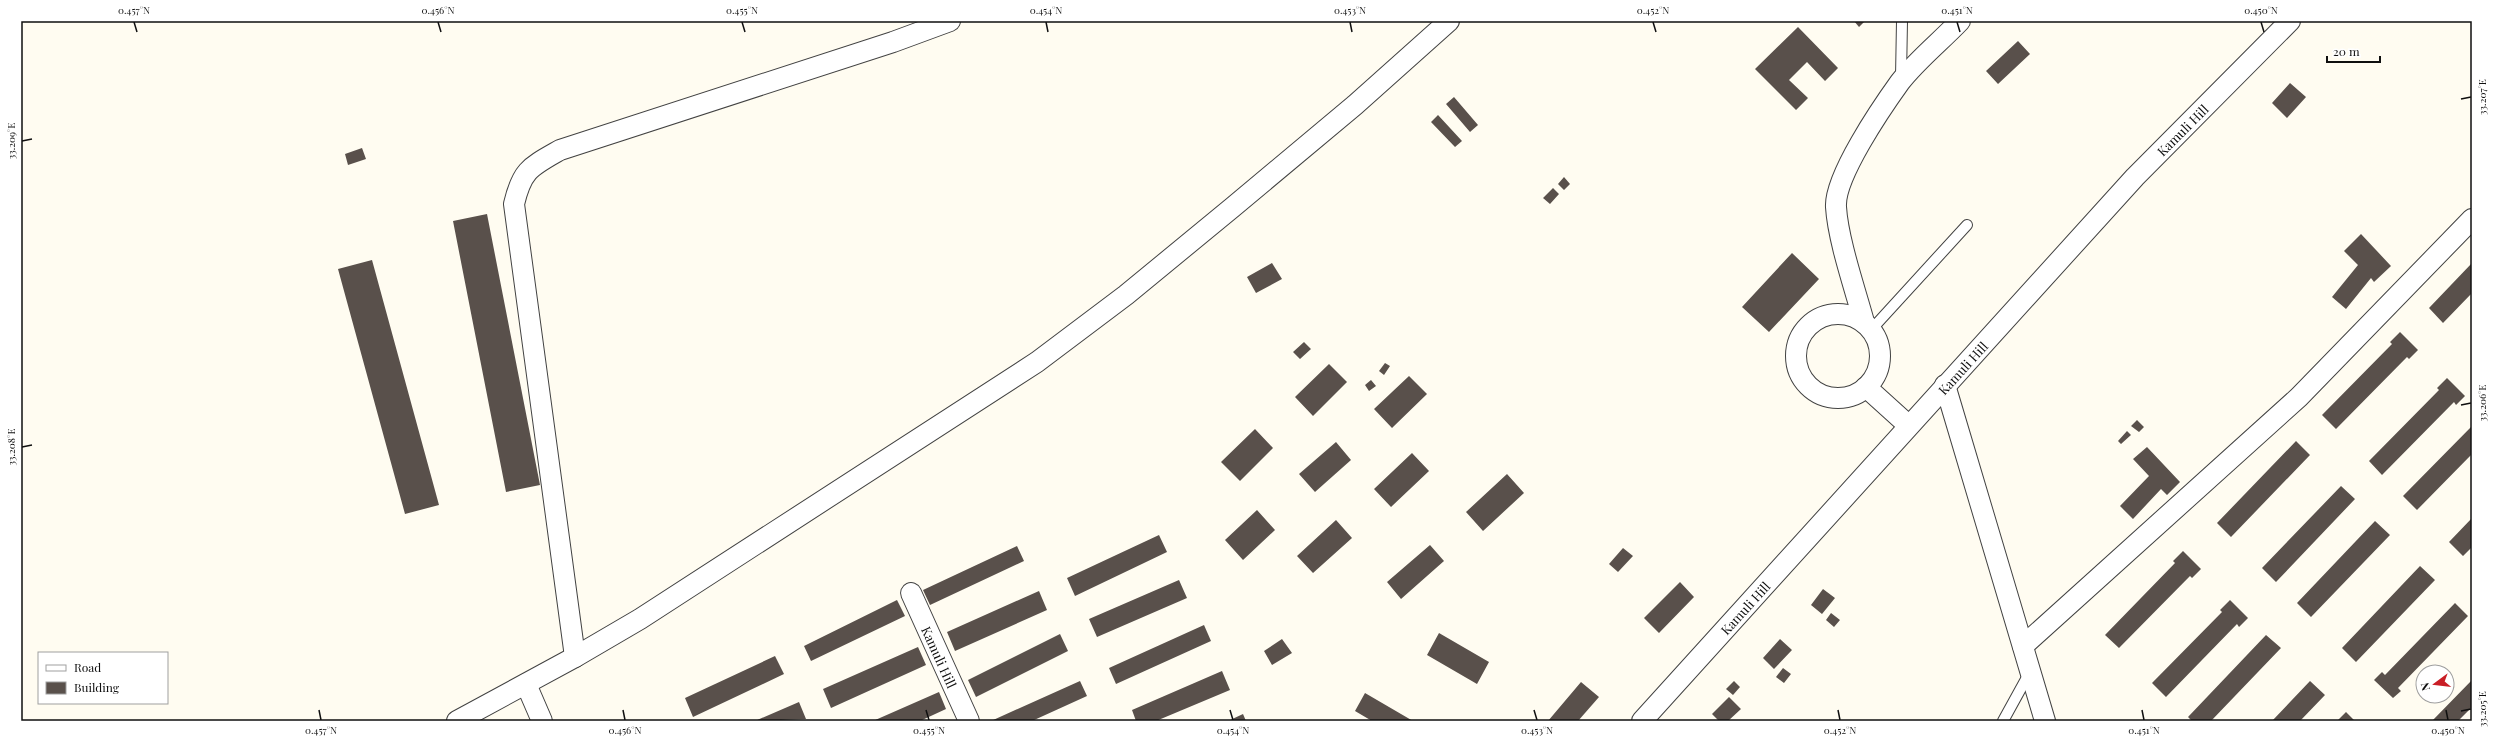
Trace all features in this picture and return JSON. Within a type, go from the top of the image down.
[{"type":"street","points":[[575,657],[514,204],[520,181],[534,165],[560,150],[893,42],[950,21]]},
{"type":"street","points":[[457,721],[575,657],[769,536],[1037,362],[1126,295],[1233,207],[1355,105],[1449,21]]},
{"type":"street","points":[[1868,326],[1845,314],[1824,315],[1806,326],[1797,344],[1795,353],[1799,372],[1804,381],[1819,394],[1838,398],[1858,393],[1866,388],[1872,380],[1880,360],[1877,339],[1868,326],[1838,224],[1836,206],[1838,188],[1844,170],[1901,81],[1960,21]]},
{"type":"street","name":"Kamuli Hill","points":[[1642,721],[1908,425],[2135,177],[2290,21]]},
{"type":"street","points":[[2023,646],[2299,397],[2472,219]]},
{"type":"street","points":[[1945,385],[2045,721]]},
{"type":"street","points":[[1866,388],[1908,425]]},
{"type":"street","name":"Kamuli Hill","points":[[911,593],[969,721]]},
{"type":"street","points":[[526,684],[542,721]]},
{"type":"lane","points":[[1901,81],[1902,21]]},
{"type":"lane","points":[[1868,326],[1967,225]]},
{"type":"lane","points":[[2003,721],[2030,672]]},
{"type":"building","points":[[1854,21],[1865,21],[1859,27]]},
{"type":"building","points":[[1798,27],[1838,68],[1825,81],[1807,62],[1789,80],[1808,98],[1796,110],[1755,69]]},
{"type":"building","points":[[2018,41],[2030,54],[1998,84],[1986,71]]},
{"type":"building","points":[[2290,83],[2306,97],[2287,118],[2272,103]]},
{"type":"building","points":[[1454,97],[1478,125],[1470,132],[1446,104]]},
{"type":"building","points":[[1438,115],[1462,141],[1455,147],[1431,122]]},
{"type":"building","points":[[362,148],[366,159],[348,165],[345,154]]},
{"type":"building","points":[[1564,177],[1570,184],[1564,190],[1558,184]]},
{"type":"building","points":[[1553,188],[1559,194],[1550,204],[1543,198]]},
{"type":"building","points":[[487,214],[540,485],[506,492],[453,221]]},
{"type":"building","points":[[2361,234],[2391,266],[2374,282],[2371,278],[2346,309],[2332,297],[2358,265],[2344,251]]},
{"type":"building","points":[[1792,253],[1819,279],[1769,332],[1742,307]]},
{"type":"building","points":[[372,260],[439,505],[405,514],[338,269]]},
{"type":"building","points":[[1272,263],[1282,279],[1256,293],[1247,277]]},
{"type":"building","points":[[2472,263],[2472,293],[2443,323],[2429,308]]},
{"type":"building","points":[[2400,332],[2418,350],[2409,359],[2407,357],[2336,429],[2322,415],[2392,344],[2390,342]]},
{"type":"building","points":[[1304,342],[1311,349],[1300,359],[1293,352]]},
{"type":"building","points":[[1385,363],[1390,366],[1384,375],[1379,371]]},
{"type":"building","points":[[1329,364],[1347,382],[1313,416],[1295,397]]},
{"type":"building","points":[[1409,376],[1427,394],[1392,428],[1374,409]]},
{"type":"building","points":[[2447,378],[2465,396],[2456,405],[2454,402],[2382,475],[2369,461],[2439,390],[2437,388]]},
{"type":"building","points":[[1371,380],[1376,386],[1369,391],[1365,385]]},
{"type":"building","points":[[2137,420],[2144,427],[2139,432],[2131,426]]},
{"type":"building","points":[[2472,426],[2472,454],[2417,510],[2403,496]]},
{"type":"building","points":[[1255,429],[1273,448],[1240,481],[1221,462]]},
{"type":"building","points":[[2127,431],[2131,435],[2121,444],[2118,441]]},
{"type":"building","points":[[2296,441],[2310,455],[2231,537],[2217,523]]},
{"type":"building","points":[[1336,442],[1351,460],[1315,492],[1299,474]]},
{"type":"building","points":[[2147,447],[2180,482],[2167,495],[2161,489],[2133,519],[2120,506],[2149,476],[2133,459]]},
{"type":"building","points":[[1412,453],[1429,471],[1391,507],[1374,489]]},
{"type":"building","points":[[1507,474],[1524,493],[1483,531],[1466,512]]},
{"type":"building","points":[[2341,486],[2355,499],[2276,582],[2262,568]]},
{"type":"building","points":[[1257,510],[1275,530],[1243,560],[1225,540]]},
{"type":"building","points":[[2472,518],[2472,547],[2463,556],[2449,542]]},
{"type":"building","points":[[1336,520],[1352,538],[1313,573],[1297,556]]},
{"type":"building","points":[[2375,521],[2390,535],[2311,617],[2297,603]]},
{"type":"building","points":[[1159,535],[1167,552],[1075,596],[1067,578]]},
{"type":"building","points":[[1430,545],[1444,561],[1401,599],[1387,582]]},
{"type":"building","points":[[1017,546],[1024,561],[930,605],[923,590]]},
{"type":"building","points":[[1623,548],[1633,556],[1618,572],[1609,564]]},
{"type":"building","points":[[2183,551],[2201,569],[2192,578],[2190,576],[2119,648],[2105,635],[2175,563],[2173,561]]},
{"type":"building","points":[[2420,566],[2435,580],[2356,662],[2342,648]]},
{"type":"building","points":[[1179,580],[1187,598],[1097,637],[1089,619]]},
{"type":"building","points":[[1680,582],[1694,597],[1659,633],[1644,618]]},
{"type":"building","points":[[1823,589],[1835,598],[1822,614],[1811,605]]},
{"type":"building","points":[[1039,591],[1047,610],[955,651],[947,632]]},
{"type":"building","points":[[897,600],[905,616],[811,661],[804,646]]},
{"type":"building","points":[[2230,600],[2248,618],[2239,627],[2237,624],[2166,697],[2152,683],[2222,612],[2220,610]]},
{"type":"building","points":[[2455,603],[2468,616],[2421,664],[2415,664],[2415,671],[2398,688],[2401,691],[2393,698],[2374,680],[2382,672],[2385,675]]},
{"type":"building","points":[[1831,613],[1840,620],[1834,627],[1826,620]]},
{"type":"building","points":[[1204,625],[1211,641],[1116,684],[1109,668]]},
{"type":"building","points":[[1439,633],[1489,662],[1477,684],[1427,655]]},
{"type":"building","points":[[1060,634],[1068,651],[976,697],[968,680]]},
{"type":"building","points":[[2266,635],[2281,648],[2211,721],[2192,721],[2188,717]]},
{"type":"building","points":[[1282,639],[1292,653],[1272,665],[1264,651]]},
{"type":"building","points":[[1780,639],[1792,650],[1774,669],[1763,658]]},
{"type":"building","points":[[918,647],[926,665],[831,708],[823,689]]},
{"type":"building","points":[[775,656],[784,674],[693,717],[685,698]]},
{"type":"building","points":[[1783,668],[1791,674],[1784,683],[1776,677]]},
{"type":"building","points":[[1222,671],[1230,690],[1156,721],[1136,721],[1132,710]]},
{"type":"building","points":[[2472,680],[2472,707],[2458,721],[2432,721],[2449,704],[2455,704],[2455,697]]},
{"type":"building","points":[[1080,681],[1087,696],[1032,721],[991,721]]},
{"type":"building","points":[[1734,681],[1740,687],[1733,695],[1726,689]]},
{"type":"building","points":[[2310,681],[2325,695],[2300,721],[2272,721]]},
{"type":"building","points":[[1581,682],[1599,697],[1578,721],[1548,721]]},
{"type":"building","points":[[939,692],[946,709],[920,721],[873,721]]},
{"type":"building","points":[[1365,693],[1413,721],[1372,721],[1355,711]]},
{"type":"building","points":[[1729,697],[1741,709],[1728,721],[1719,721],[1712,714]]},
{"type":"building","points":[[799,702],[806,719],[755,721]]},
{"type":"building","points":[[2346,712],[2355,721],[2337,721]]},
{"type":"building","points":[[1243,714],[1246,721],[1228,721]]}]
